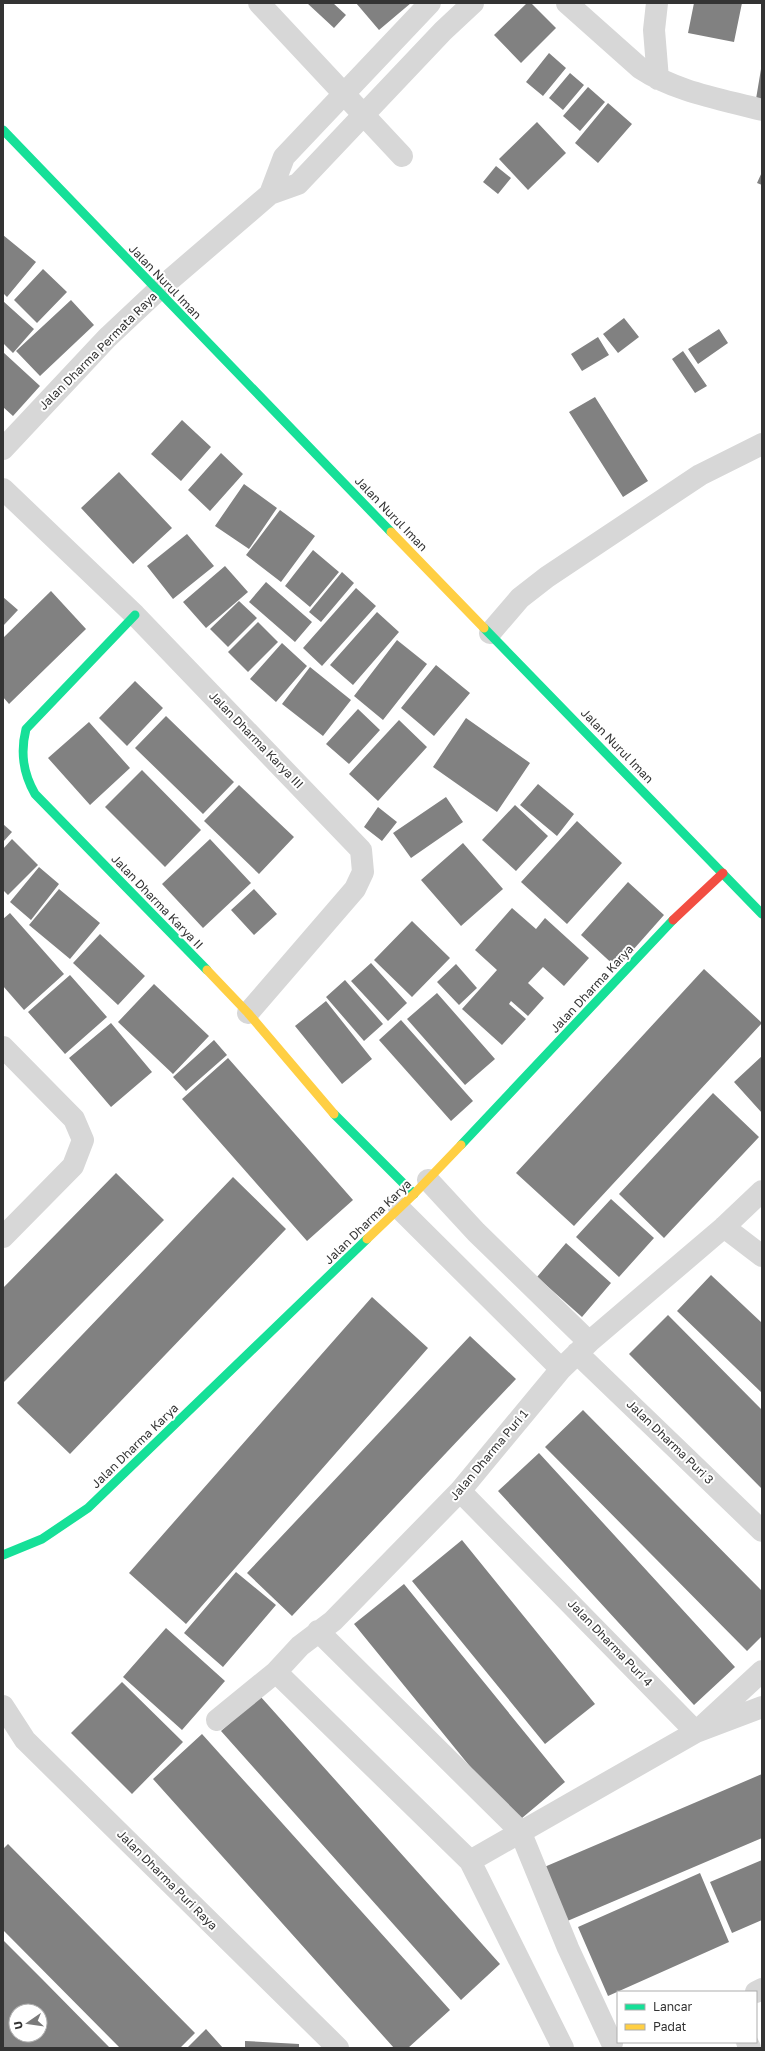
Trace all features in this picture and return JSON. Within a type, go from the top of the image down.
[{"type":"street","points":[[258,3],[402,156]]},
{"type":"street","name":"Jalan Dharma Permata Raya","points":[[270,194],[284,157],[430,3]]},
{"type":"street","name":"Jalan Dharma Permata Raya","points":[[3,449],[107,338],[157,291],[270,194],[298,184],[443,31],[473,3]]},
{"type":"street","points":[[567,3],[640,68],[658,79],[673,86],[762,110]]},
{"type":"street","points":[[657,3],[654,30],[658,79]]},
{"type":"street","name":"Jalan Nurul Iman","points":[[3,130],[157,291],[762,914]]},
{"type":"street","points":[[490,633],[520,598],[547,577],[700,475],[762,444]]},
{"type":"street","name":"Jalan Dharma Karya III","points":[[3,489],[135,615],[358,846],[362,855],[363,872],[355,889],[248,1013]]},
{"type":"street","name":"Jalan Dharma Karya II","points":[[135,615],[26,729],[22,753],[24,773],[35,794],[248,1013],[332,1111],[413,1194]]},
{"type":"street","name":"Jalan Dharma Karya","points":[[3,1555],[42,1539],[88,1508],[413,1194],[676,918],[723,873]]},
{"type":"street","points":[[3,1047],[74,1119],[83,1140],[73,1166],[3,1237]]},
{"type":"street","name":"Jalan Dharma Puri 1","points":[[217,1720],[276,1672],[288,1657],[318,1631],[334,1621],[460,1491],[561,1369],[583,1347],[724,1227],[762,1191]]},
{"type":"street","points":[[413,1194],[561,1369]]},
{"type":"street","name":"Jalan Dharma Puri 3","points":[[413,1194],[476,1232],[583,1347],[762,1531]]},
{"type":"street","points":[[724,1227],[762,1256]]},
{"type":"street","name":"Jalan Dharma Puri 4","points":[[460,1491],[696,1732]]},
{"type":"street","points":[[318,1631],[520,1831],[609,2044]]},
{"type":"street","points":[[696,1732],[762,1671]]},
{"type":"street","points":[[276,1672],[470,1861],[563,2048]]},
{"type":"street","name":"Jalan Dharma Puri Raya","points":[[3,1706],[26,1740],[338,2048]]},
{"type":"street","points":[[470,1861],[520,1831],[696,1732],[762,1707]]},
{"type":"building","points":[[307,3],[333,3],[346,15],[334,28]]},
{"type":"building","points":[[356,3],[411,3],[379,30]]},
{"type":"building","points":[[527,3],[531,3],[556,28],[521,63],[494,35]]},
{"type":"building","points":[[694,3],[742,3],[734,42],[688,33]]},
{"type":"building","points":[[549,53],[566,68],[543,96],[526,82]]},
{"type":"building","points":[[761,69],[762,99],[756,99]]},
{"type":"building","points":[[570,73],[584,85],[563,110],[549,98]]},
{"type":"building","points":[[588,87],[605,102],[580,131],[563,116]]},
{"type":"building","points":[[608,103],[632,124],[598,163],[575,143]]},
{"type":"building","points":[[537,122],[566,153],[528,190],[499,159]]},
{"type":"building","points":[[496,166],[511,178],[498,194],[483,182]]},
{"type":"building","points":[[762,172],[762,185],[757,183]]},
{"type":"building","points":[[3,235],[36,262],[7,297],[3,293]]},
{"type":"building","points":[[43,269],[67,292],[37,323],[14,300]]},
{"type":"building","points":[[71,300],[94,325],[40,376],[16,351]]},
{"type":"building","points":[[3,301],[34,329],[13,353],[3,343]]},
{"type":"building","points":[[624,318],[639,337],[618,353],[603,334]]},
{"type":"building","points":[[719,329],[728,343],[698,364],[688,349]]},
{"type":"building","points":[[598,337],[609,355],[582,371],[571,354]]},
{"type":"building","points":[[683,351],[707,386],[695,393],[672,359]]},
{"type":"building","points":[[3,352],[40,386],[13,416],[3,407]]},
{"type":"building","points":[[595,397],[648,481],[623,497],[569,412]]},
{"type":"building","points":[[182,420],[211,447],[181,481],[151,454]]},
{"type":"building","points":[[221,453],[243,474],[210,511],[188,490]]},
{"type":"building","points":[[119,472],[172,528],[133,564],[81,508]]},
{"type":"building","points":[[244,484],[277,508],[249,549],[215,526]]},
{"type":"building","points":[[280,510],[315,536],[281,582],[246,555]]},
{"type":"building","points":[[187,534],[214,566],[173,599],[147,566]]},
{"type":"building","points":[[313,550],[339,572],[310,607],[285,586]]},
{"type":"building","points":[[225,566],[248,592],[206,628],[183,602]]},
{"type":"building","points":[[342,572],[354,583],[321,622],[309,612]]},
{"type":"building","points":[[266,582],[312,622],[295,642],[249,602]]},
{"type":"building","points":[[356,588],[376,606],[322,666],[303,648]]},
{"type":"building","points":[[51,591],[86,629],[9,704],[3,697],[3,638]]},
{"type":"building","points":[[3,597],[18,610],[3,626]]},
{"type":"building","points":[[239,601],[257,618],[228,647],[210,629]]},
{"type":"building","points":[[377,612],[399,632],[353,685],[330,665]]},
{"type":"building","points":[[258,622],[278,642],[248,672],[228,652]]},
{"type":"building","points":[[397,640],[427,664],[383,720],[354,696]]},
{"type":"building","points":[[282,643],[307,666],[276,702],[250,679]]},
{"type":"building","points":[[436,665],[470,693],[434,736],[401,708]]},
{"type":"building","points":[[310,667],[351,700],[323,736],[282,704]]},
{"type":"building","points":[[135,681],[163,708],[127,746],[99,718]]},
{"type":"building","points":[[358,709],[380,730],[349,764],[326,744]]},
{"type":"building","points":[[166,716],[234,782],[203,814],[135,748]]},
{"type":"building","points":[[466,718],[530,763],[497,812],[433,767]]},
{"type":"building","points":[[399,720],[427,747],[378,801],[349,774]]},
{"type":"building","points":[[89,722],[130,768],[90,805],[48,758]]},
{"type":"building","points":[[142,770],[201,830],[165,867],[105,807]]},
{"type":"building","points":[[538,784],[574,814],[557,836],[520,805]]},
{"type":"building","points":[[239,785],[294,837],[259,874],[204,821]]},
{"type":"building","points":[[446,797],[463,822],[411,858],[393,833]]},
{"type":"building","points":[[515,805],[548,836],[516,871],[482,840]]},
{"type":"building","points":[[378,807],[397,822],[382,841],[364,827]]},
{"type":"building","points":[[577,821],[622,863],[567,924],[521,882]]},
{"type":"building","points":[[3,824],[12,832],[3,842]]},
{"type":"building","points":[[12,839],[38,865],[8,895],[3,890],[3,849]]},
{"type":"building","points":[[210,839],[251,883],[203,928],[162,884]]},
{"type":"building","points":[[463,843],[503,889],[461,926],[421,880]]},
{"type":"building","points":[[39,867],[59,884],[31,920],[10,902]]},
{"type":"building","points":[[628,882],[664,915],[617,968],[581,935]]},
{"type":"building","points":[[59,889],[100,923],[70,959],[29,925]]},
{"type":"building","points":[[254,889],[277,914],[254,935],[231,910]]},
{"type":"building","points":[[512,908],[536,929],[545,918],[589,958],[564,986],[543,967],[528,983],[544,998],[528,1016],[511,1001],[509,1004],[526,1019],[502,1045],[462,1009],[497,970],[475,950]]},
{"type":"building","points":[[10,913],[64,974],[24,1010],[3,986],[3,919]]},
{"type":"building","points":[[412,921],[450,958],[412,997],[374,960]]},
{"type":"building","points":[[100,934],[145,976],[118,1005],[73,963]]},
{"type":"building","points":[[371,963],[407,1003],[388,1021],[351,981]]},
{"type":"building","points":[[456,964],[477,988],[459,1005],[437,982]]},
{"type":"building","points":[[704,969],[762,1023],[574,1226],[516,1173]]},
{"type":"building","points":[[70,975],[107,1017],[65,1054],[28,1012]]},
{"type":"building","points":[[345,980],[383,1024],[364,1041],[326,997]]},
{"type":"building","points":[[154,984],[209,1036],[173,1074],[118,1022]]},
{"type":"building","points":[[437,993],[495,1059],[465,1085],[407,1019]]},
{"type":"building","points":[[326,1001],[372,1059],[342,1084],[295,1026]]},
{"type":"building","points":[[401,1020],[473,1101],[451,1121],[379,1040]]},
{"type":"building","points":[[111,1023],[152,1072],[111,1107],[69,1058]]},
{"type":"building","points":[[214,1040],[227,1055],[186,1091],[173,1077]]},
{"type":"building","points":[[762,1056],[762,1113],[734,1082]]},
{"type":"building","points":[[228,1058],[353,1200],[307,1241],[182,1099]]},
{"type":"building","points":[[713,1093],[759,1137],[664,1238],[619,1194]]},
{"type":"building","points":[[116,1173],[164,1220],[3,1383],[3,1288]]},
{"type":"building","points":[[233,1177],[286,1229],[70,1454],[17,1403]]},
{"type":"building","points":[[611,1199],[654,1238],[619,1277],[576,1237]]},
{"type":"building","points":[[566,1243],[611,1283],[582,1317],[537,1277]]},
{"type":"building","points":[[711,1275],[762,1323],[762,1393],[677,1311]]},
{"type":"building","points":[[372,1297],[428,1348],[186,1624],[129,1573]]},
{"type":"building","points":[[668,1315],[762,1410],[762,1489],[629,1354]]},
{"type":"building","points":[[470,1336],[516,1379],[292,1616],[247,1573]]},
{"type":"building","points":[[583,1410],[762,1591],[762,1636],[747,1651],[545,1447]]},
{"type":"building","points":[[539,1453],[735,1667],[694,1705],[498,1491]]},
{"type":"building","points":[[462,1540],[595,1704],[545,1744],[412,1581]]},
{"type":"building","points":[[236,1572],[276,1605],[223,1667],[184,1633]]},
{"type":"building","points":[[404,1584],[565,1782],[516,1823],[354,1624]]},
{"type":"building","points":[[166,1628],[225,1681],[182,1730],[123,1677]]},
{"type":"building","points":[[122,1682],[183,1742],[132,1794],[71,1733]]},
{"type":"building","points":[[260,1696],[500,1964],[461,2000],[221,1731]]},
{"type":"building","points":[[202,1734],[450,2010],[408,2048],[394,2048],[153,1779]]},
{"type":"building","points":[[762,1774],[762,1838],[565,1922],[542,1868]]},
{"type":"building","points":[[8,1844],[195,2033],[180,2048],[120,2048],[3,1930],[3,1849]]},
{"type":"building","points":[[762,1860],[762,1920],[732,1933],[710,1882]]},
{"type":"building","points":[[700,1873],[729,1942],[608,1996],[578,1927]]},
{"type":"building","points":[[3,1940],[110,2048],[3,2048]]},
{"type":"building","points":[[206,2029],[223,2048],[187,2048]]},
{"type":"building","points":[[245,2041],[299,2044],[299,2048],[245,2048]]},
{"type":"traffic: fast","points":[[3,130],[391,532]]},
{"type":"traffic: fast","points":[[135,615],[26,729],[23,746],[25,771],[35,794],[207,970]]},
{"type":"traffic: fast","points":[[484,628],[762,914]]},
{"type":"traffic: fast","points":[[461,1145],[673,920]]},
{"type":"traffic: fast","points":[[334,1114],[414,1194]]},
{"type":"traffic: fast","points":[[3,1555],[42,1539],[88,1508],[367,1239]]},
{"type":"traffic: slow","points":[[391,532],[484,628]]},
{"type":"traffic: slow","points":[[207,970],[248,1013],[334,1114]]},
{"type":"traffic: slow","points":[[367,1239],[414,1194],[461,1145]]},
{"type":"traffic: jam","points":[[673,920],[723,873]]}]
